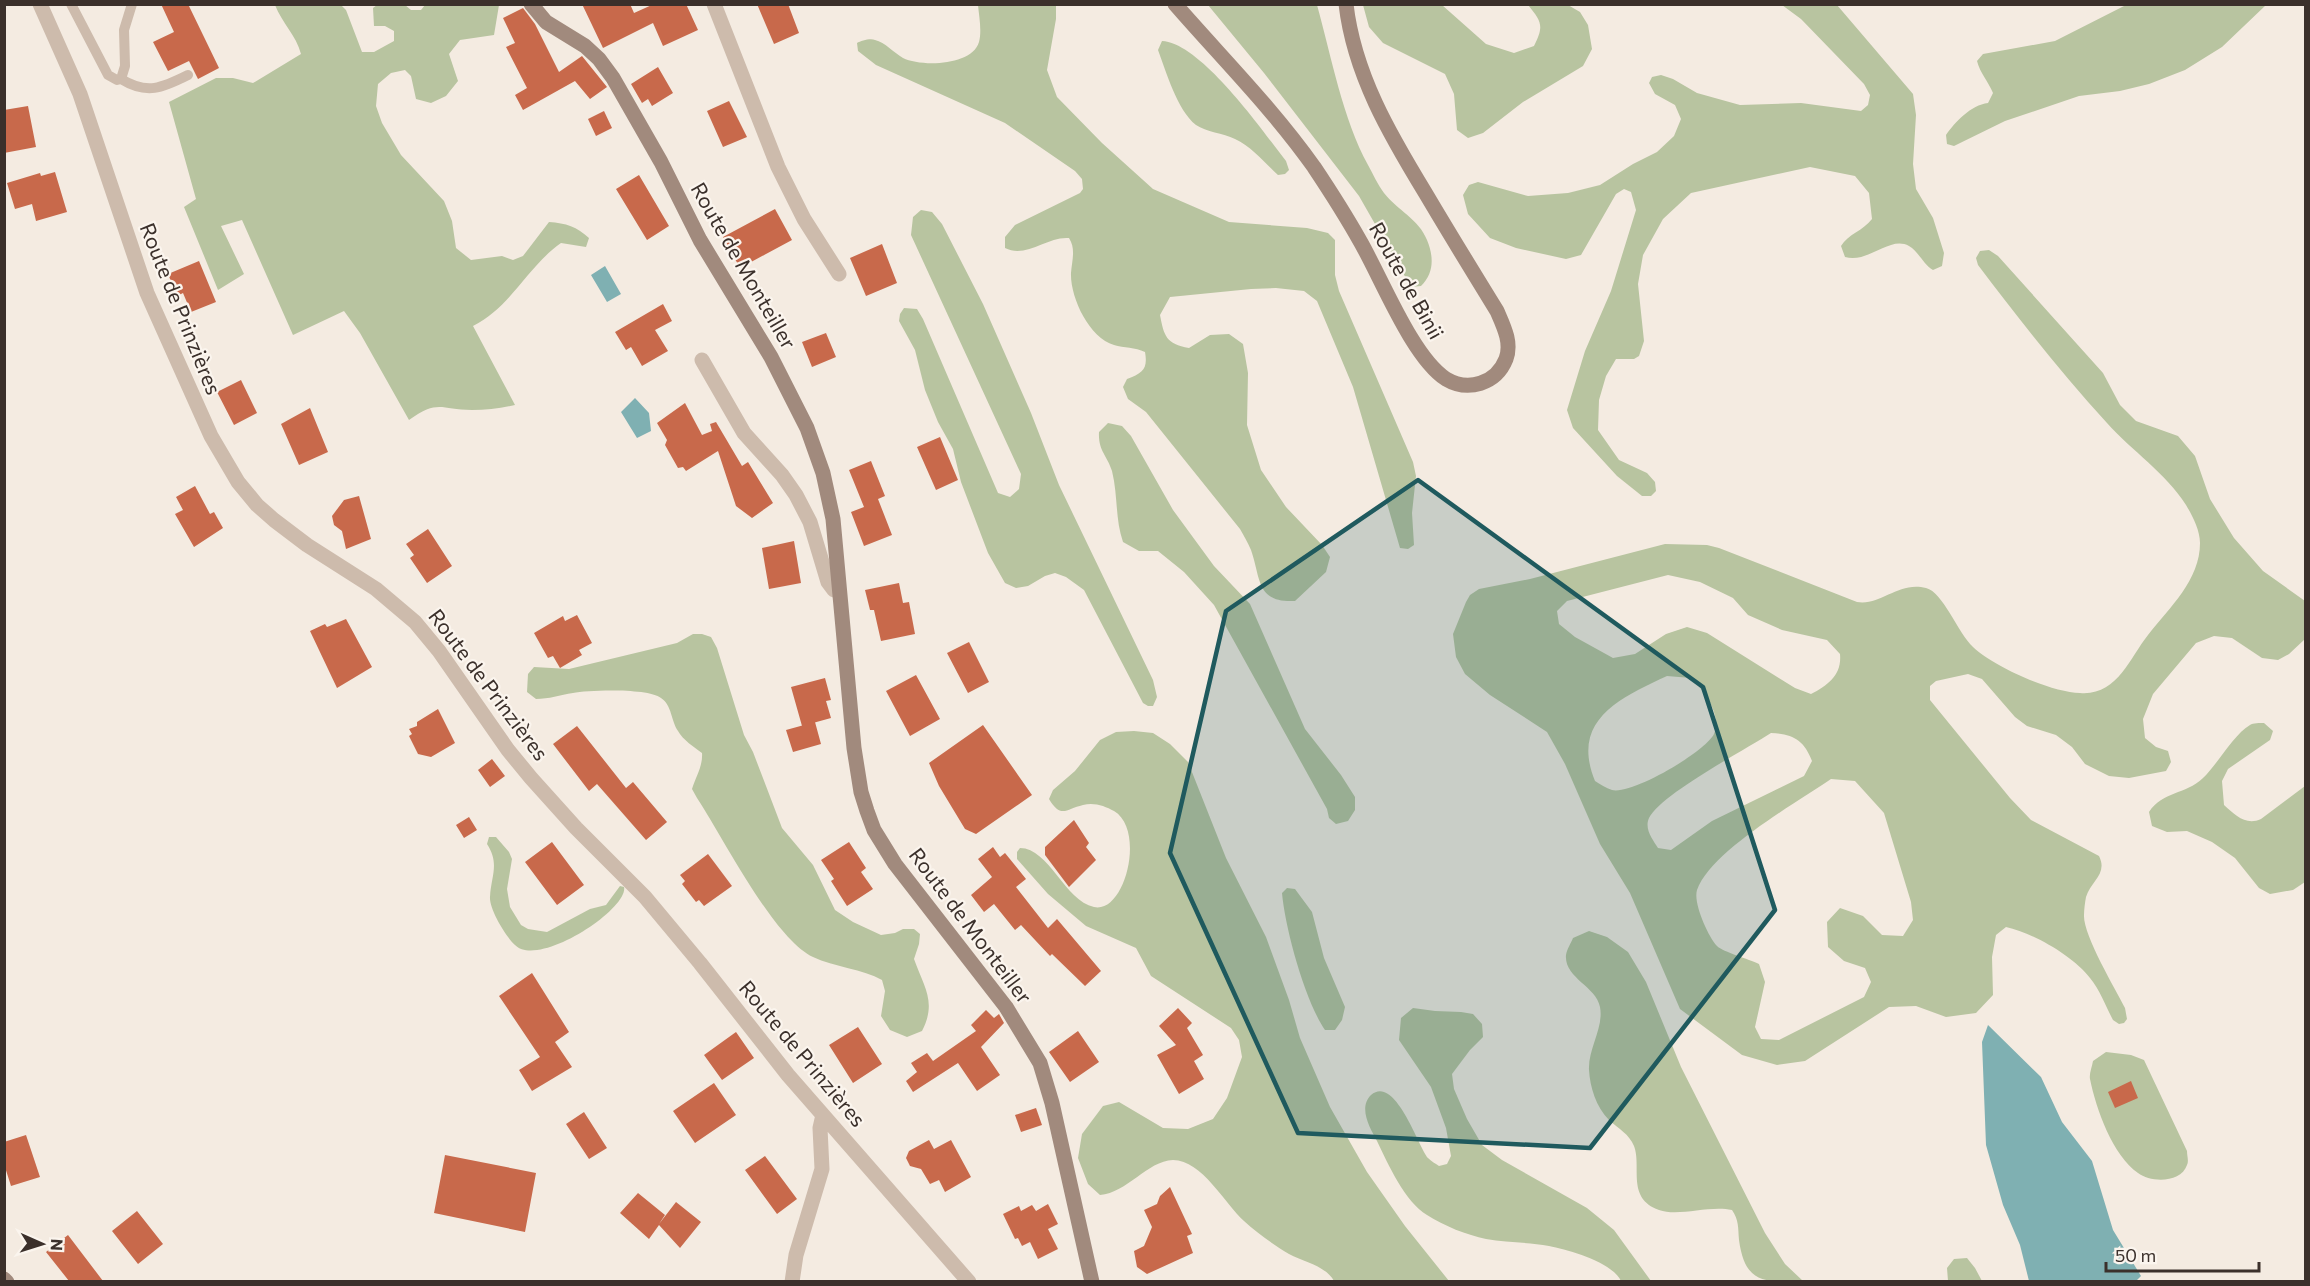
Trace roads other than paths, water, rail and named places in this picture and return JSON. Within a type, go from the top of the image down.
[{"type":"street","name":"Route de Prinzières","points":[[40,4],[80,94],[147,293],[211,436],[238,482],[257,505],[274,520],[376,589],[415,622],[439,651],[508,750],[531,778],[576,828],[645,897],[772,1056],[969,1281]]},
{"type":"street","name":"Route de Monteiller","points":[[531,4],[546,22],[585,46],[599,59],[613,78],[661,162],[700,240],[771,357],[800,412],[819,458],[833,519],[861,792],[874,830],[895,864],[1006,1007],[1040,1063],[1052,1103],[1092,1281]]},
{"type":"street","points":[[714,4],[782,174],[804,219],[839,274]]},
{"type":"street","name":"Route de Binii","points":[[1175,4],[1253,92],[1312,165],[1360,240],[1410,336],[1423,356],[1439,373],[1458,385],[1480,384],[1491,379],[1504,364],[1508,344],[1505,330],[1497,311],[1412,171],[1368,89],[1351,36],[1346,4]]},
{"type":"street","name":"Route de Monteiller","points":[[702,360],[744,433],[782,475],[796,495],[810,522],[828,582],[834,590],[839,591]]},
{"type":"street","points":[[792,1281],[796,1255],[822,1169],[820,1128],[823,1115]]},
{"type":"lane","points":[[71,4],[112,79],[121,79],[136,88],[162,88],[188,75]]},
{"type":"lane","points":[[121,79],[125,66],[124,30],[132,4]]},
{"type":"water","points":[[605,266],[621,294],[607,302],[591,275]]},
{"type":"water","points":[[635,398],[649,413],[651,431],[637,438],[621,412]]},
{"type":"water","points":[[1988,1025],[2041,1077],[2062,1122],[2092,1161],[2113,1230],[2141,1276],[2136,1281],[2029,1281],[2020,1245],[2003,1205],[1986,1145],[1982,1042]]}]
